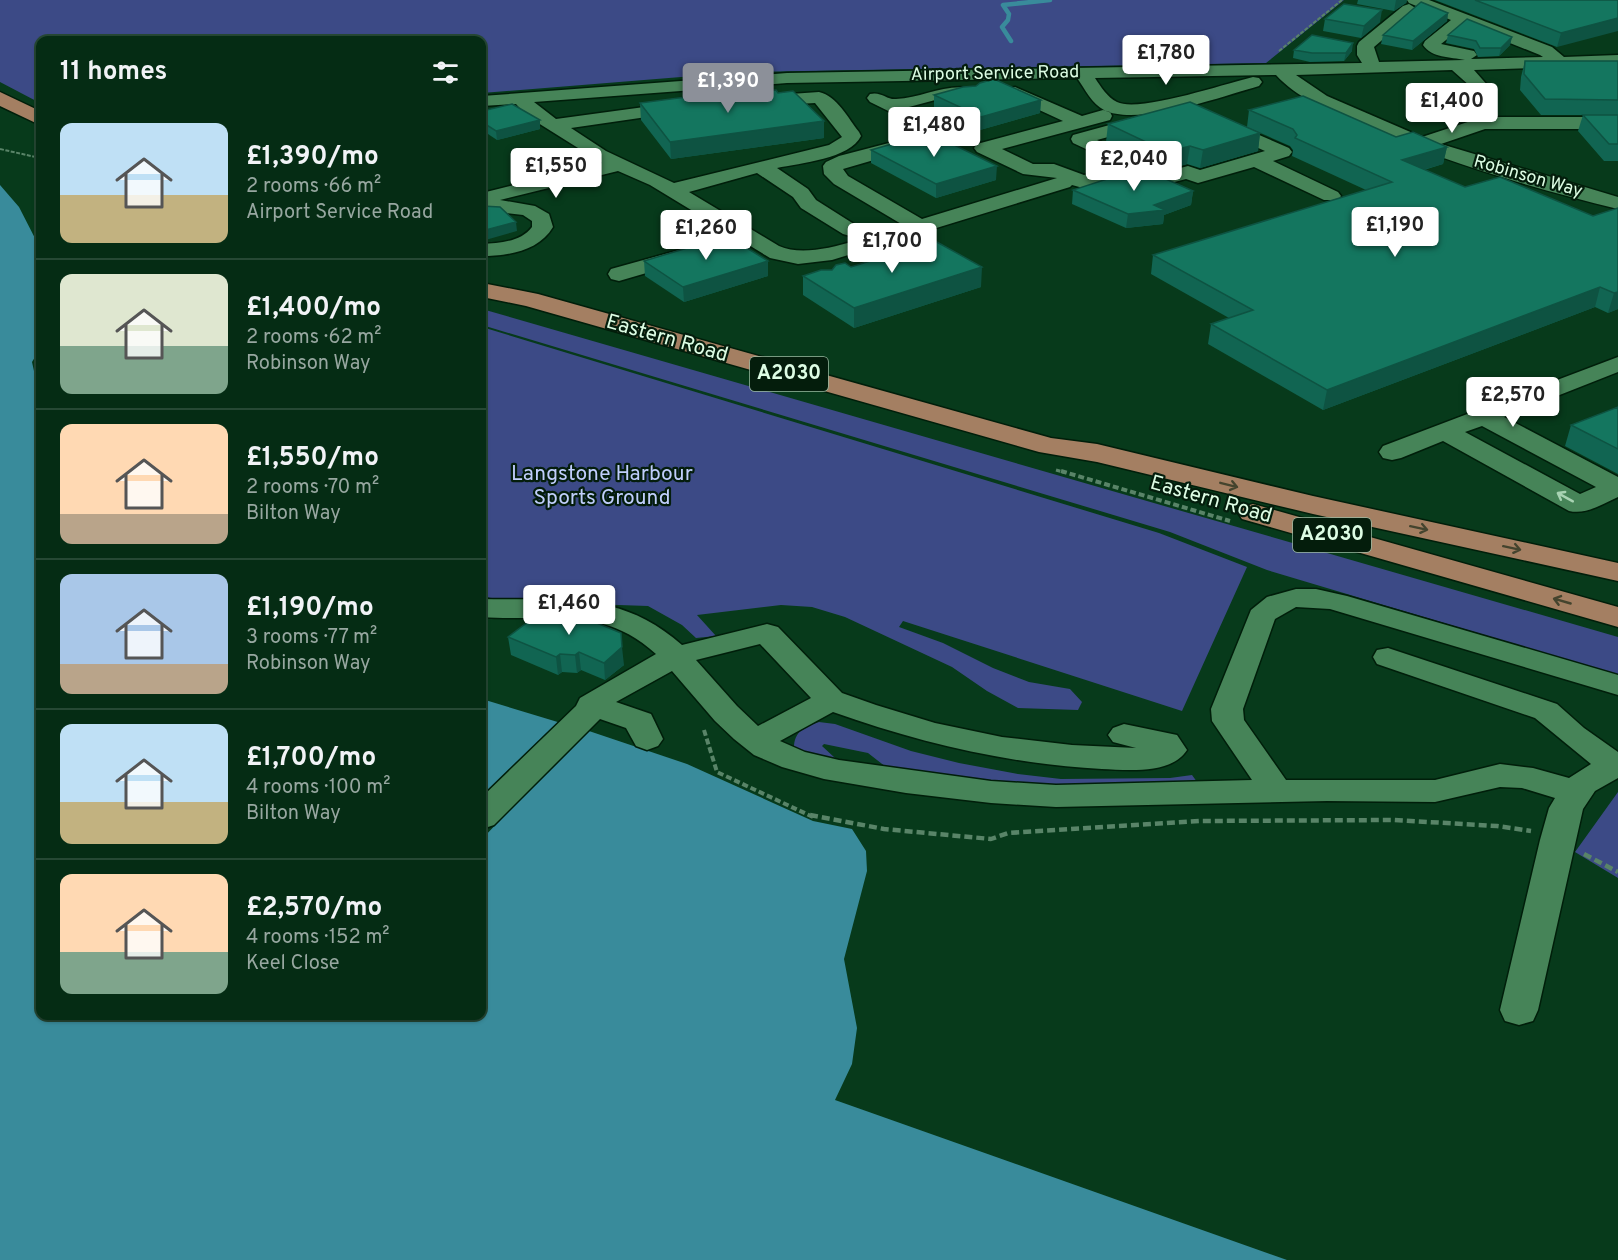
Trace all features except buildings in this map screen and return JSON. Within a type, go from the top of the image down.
[{"type":"main road","points":[[0,98],[36,117]]},
{"type":"main road","name":"Eastern Road","points":[[486,281],[529,299]]},
{"type":"main road","name":"Eastern Road","points":[[486,291],[529,299],[1049,446],[1097,453],[1313,505],[1618,572]]},
{"type":"main road","name":"Eastern Road","points":[[1049,446],[1086,464],[1618,617]]},
{"type":"street","points":[[1362,44],[1407,9]]},
{"type":"street","points":[[1375,15],[1407,9],[1463,19],[1546,51],[1560,61]]},
{"type":"street","points":[[1463,19],[1450,27],[1431,45],[1462,60],[1480,87],[1474,92]]},
{"type":"street","points":[[1362,44],[1400,50]]},
{"type":"street","points":[[1362,44],[1372,67]]},
{"type":"street","name":"Airport Service Road","points":[[486,101],[754,79],[1081,72],[1254,76],[1280,69],[1372,67],[1462,60],[1618,60]]},
{"type":"street","name":"Robinson Way","points":[[1280,69],[1297,87],[1321,100],[1421,144],[1618,203]]},
{"type":"street","points":[[1081,72],[1107,104],[1120,110]]},
{"type":"street","points":[[1254,76],[1080,139],[1163,179],[1188,172],[1198,177],[1282,152],[1223,125],[1255,116]]},
{"type":"street","points":[[1150,87],[1188,87],[1205,94]]},
{"type":"street","points":[[1015,92],[1080,122]]},
{"type":"street","points":[[969,93],[939,94],[884,102],[1030,170],[1046,169],[1079,154],[1009,160]]},
{"type":"street","points":[[672,190],[760,166],[835,149],[850,140],[852,136],[827,103],[819,97],[774,101],[744,100]]},
{"type":"street","points":[[520,98],[527,107],[617,165],[646,175],[780,256],[798,259],[824,255],[1063,183]]},
{"type":"street","points":[[1295,106],[1321,100]]},
{"type":"street","points":[[554,125],[699,105]]},
{"type":"street","points":[[984,147],[1120,110],[1188,110],[1206,117]]},
{"type":"street","points":[[1421,144],[1483,123],[1618,123]]},
{"type":"street","points":[[920,226],[841,180],[834,174],[833,166],[846,160],[947,133]]},
{"type":"street","points":[[567,157],[590,149]]},
{"type":"street","points":[[1256,160],[1331,196]]},
{"type":"street","points":[[486,200],[516,189],[617,165]]},
{"type":"street","points":[[760,166],[801,193],[808,204],[850,230]]},
{"type":"street","points":[[1046,169],[1083,182],[1115,172]]},
{"type":"street","points":[[486,203],[528,210],[542,218],[544,224],[541,231],[533,238],[520,244],[486,249]]},
{"type":"street","points":[[619,274],[746,236]]},
{"type":"street","points":[[798,259],[804,268],[818,278]]},
{"type":"street","points":[[1392,452],[1618,364]]},
{"type":"street","points":[[1482,416],[1617,487]]},
{"type":"street","points":[[1444,431],[1579,505],[1617,487]]},
{"type":"street","points":[[1277,791],[1228,721],[1227,709],[1261,616],[1270,605],[1283,600],[1302,597],[1328,599],[1618,685]]},
{"type":"street","points":[[486,608],[591,611],[609,614],[647,631],[675,656],[733,721],[757,740],[785,756],[821,767],[966,792],[1056,796],[1277,791],[1435,791],[1450,789],[1489,777],[1510,775],[1534,778],[1575,793]]},
{"type":"street","points":[[486,813],[591,705],[605,694],[675,656],[767,633],[831,700],[876,717],[939,735],[1012,751],[1078,758],[1131,759],[1164,754],[1171,750],[1165,743],[1124,735]]},
{"type":"street","points":[[1388,657],[1546,711],[1573,735],[1616,765],[1589,778],[1575,793],[1566,808],[1519,1010]]},
{"type":"street","points":[[757,740],[831,700]]},
{"type":"street","points":[[591,705],[640,721],[647,739]]},
{"type":"path","points":[[1254,76],[1342,0]]},
{"type":"path","points":[[0,150],[36,157]]},
{"type":"green space","points":[[0,0],[1344,0],[1266,63],[743,72],[486,93],[486,36],[36,36],[36,101],[0,82]]},
{"type":"green space","points":[[486,310],[1618,637],[1618,675],[1267,570],[1170,532],[486,326]]},
{"type":"green space","name":"Langstone Harbour Sports Ground","points":[[486,328],[1159,533],[1247,567],[1182,711],[903,621],[899,627],[943,643],[993,668],[1029,682],[1070,689],[1082,702],[1078,710],[1018,708],[987,691],[952,667],[845,617],[812,607],[781,605],[697,615],[716,636],[696,638],[682,625],[648,606],[504,601],[486,597]]},
{"type":"green space","points":[[819,722],[835,724],[911,751],[1018,774],[1061,779],[1170,778],[1192,775],[1200,786],[1031,788],[886,767],[868,753],[824,744],[822,746],[835,758],[832,763],[794,748],[798,734]]},
{"type":"green space","points":[[1618,792],[1618,878],[1575,852]]},
{"type":"shaded area","points":[[0,185],[19,207],[36,240],[36,356],[32,362],[36,380],[36,1020],[486,1020],[486,835],[586,730],[687,764],[813,821],[852,829],[866,851],[867,871],[844,959],[857,1028],[852,1064],[835,1100],[1287,1260],[0,1260]]},
{"type":"shaded area","points":[[486,700],[561,723],[486,796]]},
{"type":"waterway","points":[[1011,41],[1002,27],[1008,20],[1009,14],[1003,5],[1050,0]]}]
